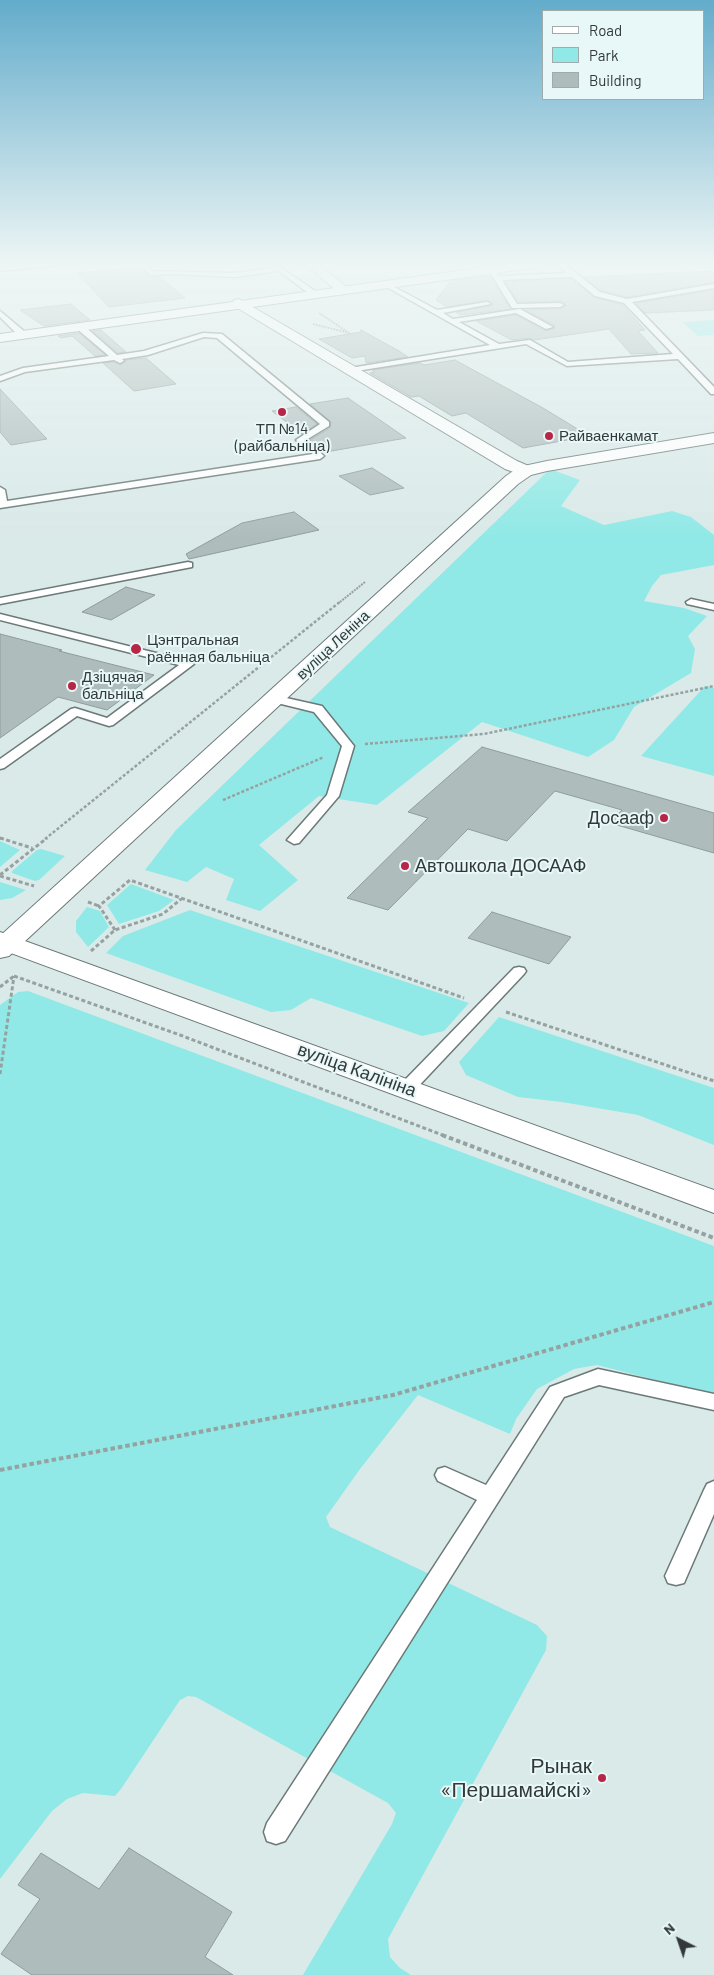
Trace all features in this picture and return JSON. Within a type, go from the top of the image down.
[{"type":"street","points":[[325,355],[525,471]]},
{"type":"street","name":"вуліца Леніна","points":[[3,944],[512,480],[525,471],[714,438]]},
{"type":"street","name":"вуліца Калініна","points":[[3,944],[407,1088],[714,1202]]},
{"type":"lane","points":[[113,355],[118,359]]},
{"type":"lane","points":[[0,379],[23,370],[118,359],[135,355]]},
{"type":"lane","points":[[0,490],[2,505],[320,456],[300,440],[326,424],[242,355]]},
{"type":"lane","points":[[350,370],[441,355]]},
{"type":"lane","points":[[551,355],[567,364],[680,356],[714,392]]},
{"type":"lane","points":[[0,601],[188,565]]},
{"type":"lane","points":[[691,602],[714,607]]},
{"type":"lane","points":[[0,618],[188,664],[109,722],[75,712],[0,765]]},
{"type":"lane","points":[[273,699],[318,709],[348,746],[333,796],[294,840]]},
{"type":"lane","points":[[407,1088],[519,971]]},
{"type":"lane","points":[[276,1832],[557,1392],[598,1377],[714,1402]]},
{"type":"lane","points":[[446,1475],[490,1497]]},
{"type":"lane","points":[[676,1576],[714,1490]]},
{"type":"path","points":[[223,800],[348,746],[484,734],[714,686]]},
{"type":"path","points":[[0,838],[32,848]]},
{"type":"path","points":[[115,930],[100,906],[130,880],[487,1006],[714,1081]]},
{"type":"path","points":[[85,957],[115,930],[163,914],[182,899]]},
{"type":"path","points":[[0,987],[14,976]]},
{"type":"path","points":[[0,1074],[14,976]]},
{"type":"path","points":[[14,976],[180,1035],[714,1238]]},
{"type":"path","points":[[0,1470],[393,1395],[714,1302]]},
{"type":"green space","points":[[550,469],[580,480],[561,506],[604,525],[672,511],[691,517],[714,535],[714,565],[661,575],[652,586],[644,601],[684,608],[707,616],[688,636],[695,649],[691,673],[634,707],[614,740],[588,757],[482,722],[377,805],[319,796],[259,845],[298,880],[260,911],[226,900],[234,879],[206,867],[187,882],[145,870],[176,830]]},
{"type":"green space","points":[[705,686],[714,688],[714,776],[641,756]]},
{"type":"green space","points":[[0,841],[20,850],[0,867]]},
{"type":"green space","points":[[41,849],[65,856],[39,880],[35,881],[12,873],[37,850]]},
{"type":"green space","points":[[0,882],[26,890],[12,898],[0,900]]},
{"type":"green space","points":[[131,884],[174,900],[159,911],[119,924],[107,905]]},
{"type":"green space","points":[[87,907],[100,911],[109,927],[88,947],[76,932],[76,921]]},
{"type":"green space","points":[[190,910],[469,1003],[444,1031],[422,1036],[311,998],[291,1010],[271,1012],[106,953],[123,936]]},
{"type":"green space","points":[[28,991],[714,1246],[714,1395],[597,1365],[574,1369],[537,1389],[516,1419],[510,1434],[418,1395],[360,1469],[326,1517],[330,1527],[537,1625],[547,1636],[546,1650],[388,1939],[390,1957],[400,1968],[411,1975],[303,1975],[392,1824],[396,1813],[388,1803],[196,1697],[188,1696],[180,1700],[115,1796],[83,1793],[67,1799],[52,1811],[0,1879],[0,1005],[18,992]]},
{"type":"green space","points":[[499,1017],[714,1088],[714,1145],[638,1115],[562,1102],[518,1097],[466,1075],[459,1062]]},
{"type":"building","points":[[347,355],[405,355],[408,357],[366,363],[365,356],[352,358]]},
{"type":"building","points":[[146,358],[176,384],[134,391],[103,363],[114,362],[121,365],[126,360]]},
{"type":"building","points":[[455,360],[543,408],[589,436],[523,448],[466,413],[452,416],[419,396],[411,397],[370,373],[375,372],[372,370]]},
{"type":"building","points":[[0,389],[47,439],[11,445],[0,432]]},
{"type":"building","points":[[348,398],[406,438],[326,452],[310,440],[330,428],[331,422],[310,404]]},
{"type":"building","points":[[296,407],[317,424],[302,434],[272,411]]},
{"type":"building","points":[[372,468],[404,488],[370,495],[339,476]]},
{"type":"building","points":[[294,512],[319,530],[189,559],[186,554],[242,523]]},
{"type":"building","points":[[126,587],[155,595],[111,620],[82,612]]},
{"type":"building","name":"Дзіцячая бальніца","points":[[0,634],[154,675],[107,710],[58,697],[0,738]]},
{"type":"building","points":[[482,747],[714,813],[714,853],[610,823],[622,810],[555,791],[507,841],[468,829],[388,910],[347,898],[428,818],[408,812]]},
{"type":"building","points":[[492,912],[571,937],[549,964],[468,938]]},
{"type":"building","points":[[129,1848],[232,1912],[205,1957],[233,1975],[32,1975],[1,1954],[40,1899],[18,1885],[41,1853],[99,1889]]},
{"type":"place","name":"ТП №14 (райбальніца)","points":[[282,412]]},
{"type":"place","name":"Райваенкамат","points":[[549,436]]},
{"type":"place","name":"Цэнтральная раённая бальніца","points":[[136,649]]},
{"type":"place","name":"Дзіцячая бальніца","points":[[72,686]]},
{"type":"place","name":"Досааф","points":[[664,818]]},
{"type":"place","name":"Автошкола ДОСААФ","points":[[405,866]]},
{"type":"place","name":"Рынак «Першамайскі»","points":[[602,1778]]}]
